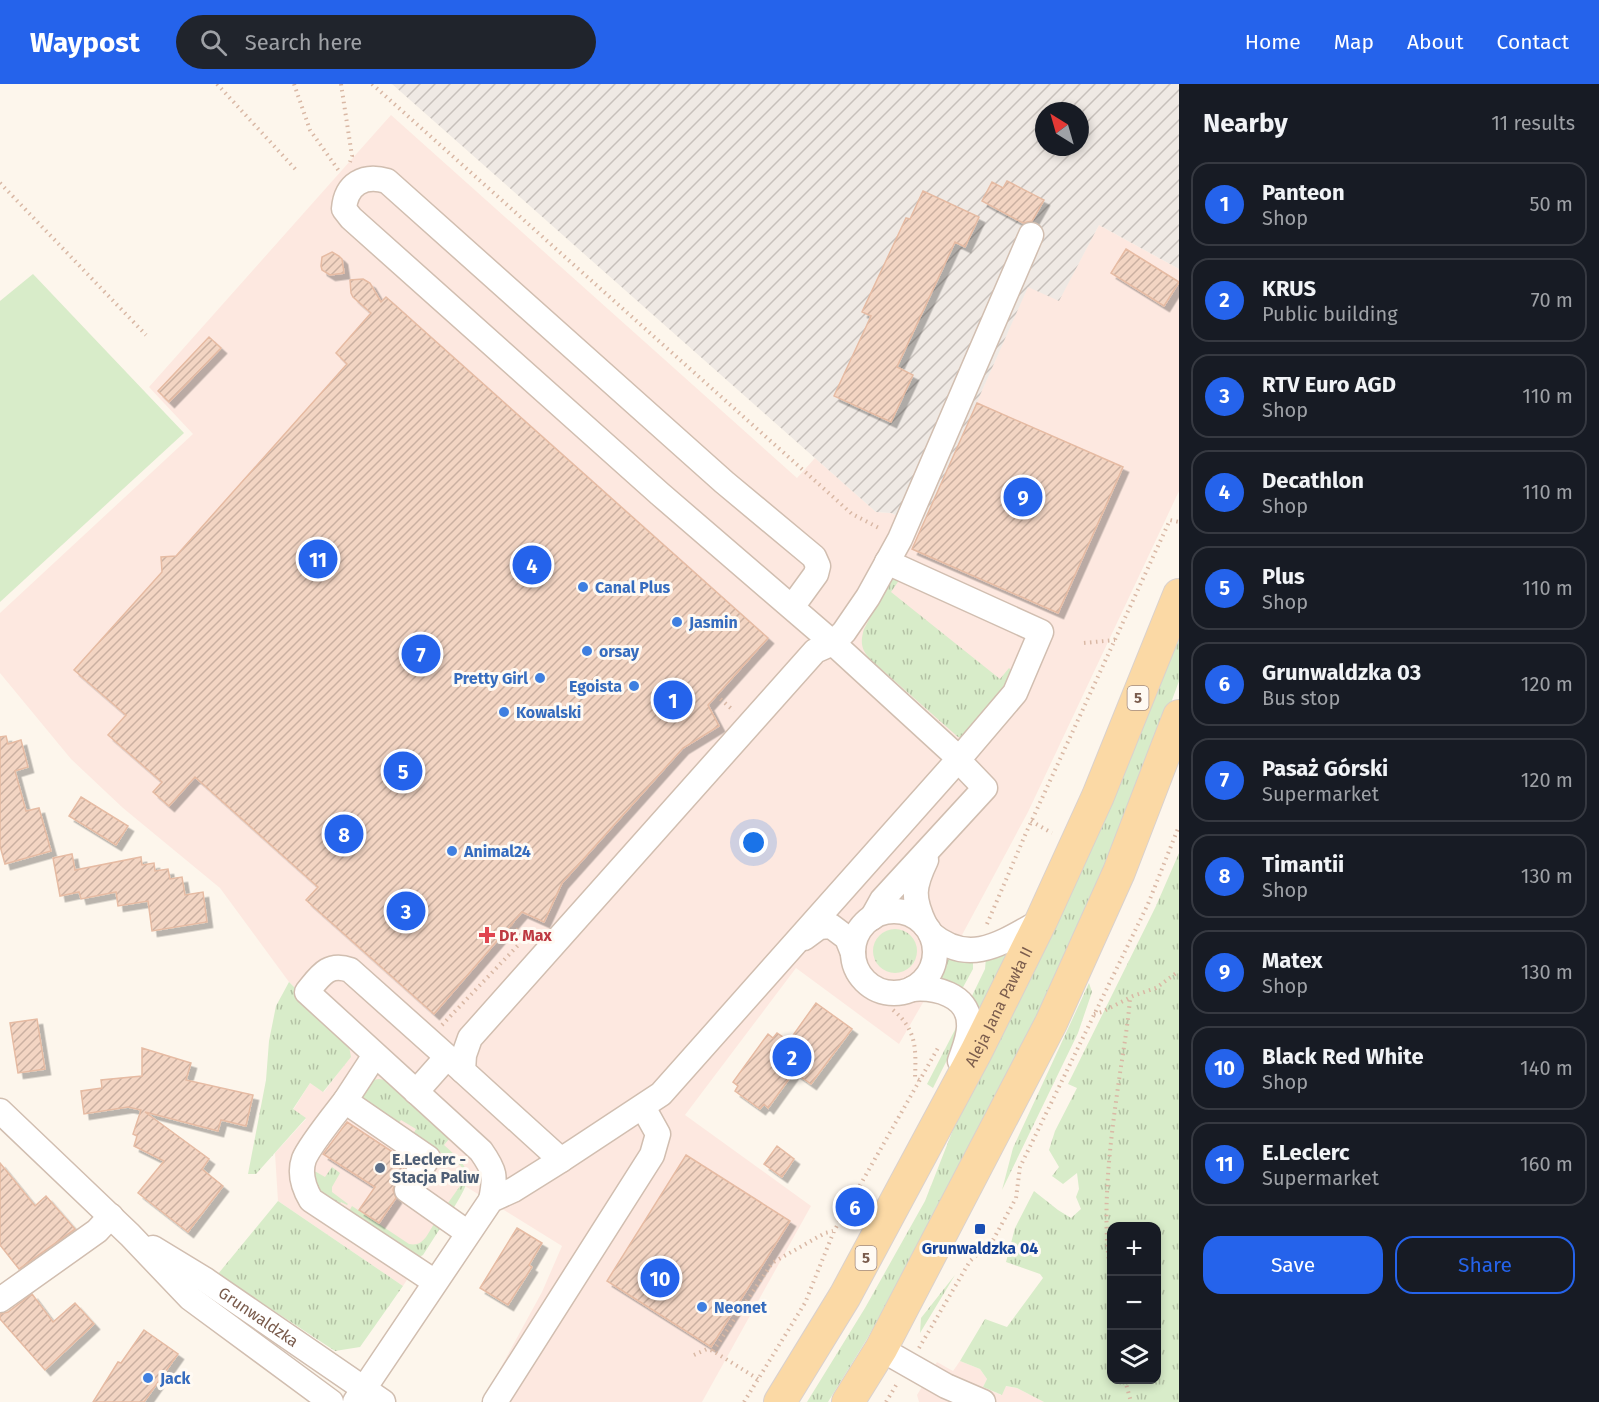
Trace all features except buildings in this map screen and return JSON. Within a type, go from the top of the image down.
[{"type":"main road","name":"Aleja Jana Pawła II","points":[[780,1402],[845,1296],[976,1052],[1041,921],[1098,796],[1178,597]]},
{"type":"main road","points":[[848,1402],[881,1349],[1051,1023],[1127,853],[1179,716]]},
{"type":"street","points":[[792,606],[816,574],[818,566],[814,557],[724,482],[387,180],[376,177],[349,182],[344,209],[351,218],[660,494],[792,606],[952,752],[985,788],[945,832],[881,910],[861,927],[855,939],[853,953]]},
{"type":"street","points":[[416,1092],[464,1055],[470,1038],[815,651],[833,643],[844,632],[868,597],[900,539],[1031,235]]},
{"type":"street","points":[[491,1200],[513,1190],[661,1094],[1015,693],[1041,632],[887,562]]},
{"type":"street","points":[[912,989],[930,972],[935,946],[918,909],[915,893],[917,879],[945,832]]},
{"type":"street","points":[[854,878],[881,910],[908,913],[943,944],[963,949],[981,950],[997,946],[1041,921]]},
{"type":"street","points":[[794,944],[819,927],[831,926],[847,938],[855,966],[862,978],[872,987],[885,992],[898,993],[928,988],[951,995],[965,1010],[970,1022],[968,1034],[945,1110]]},
{"type":"street","points":[[367,1398],[428,1277],[468,1233],[491,1200],[495,1180],[492,1166],[481,1151],[307,992],[329,969],[339,966],[350,970],[561,1160]]},
{"type":"street","points":[[375,1055],[304,1158],[305,1190],[311,1200],[428,1277]]},
{"type":"street","points":[[345,1101],[428,1158],[407,1190],[468,1233]]},
{"type":"street","points":[[495,1402],[652,1155],[658,1134],[643,1107]]},
{"type":"street","name":"Grunwaldzka","points":[[0,1111],[111,1216],[190,1298],[332,1402]]},
{"type":"street","points":[[0,1300],[97,1231],[111,1216]]},
{"type":"street","name":"Grunwaldzka","points":[[130,1235],[207,1275],[367,1398]]},
{"type":"street","points":[[881,1349],[942,1394],[983,1402]]},
{"type":"path","points":[[216,84],[297,171]]},
{"type":"path","points":[[294,84],[310,130],[349,182]]},
{"type":"path","points":[[341,84],[352,156],[349,182]]},
{"type":"path","points":[[372,84],[852,514],[900,539]]},
{"type":"path","points":[[0,183],[146,335]]},
{"type":"path","points":[[986,926],[1031,821],[1170,520],[1179,522]]},
{"type":"path","points":[[1084,643],[1115,640]]},
{"type":"path","points":[[1031,821],[1052,833]]},
{"type":"path","points":[[923,1341],[970,1261],[993,1240],[1016,1198],[1020,1167],[1148,904],[1179,826]]},
{"type":"path","points":[[429,1040],[525,938],[533,935]]},
{"type":"path","points":[[1094,1014],[1156,988],[1179,971]]},
{"type":"path","points":[[1111,1276],[1108,1239],[1111,1133],[1130,998]]},
{"type":"path","points":[[893,1010],[909,1027],[915,1048],[915,1078],[921,1081]]},
{"type":"path","points":[[744,1402],[805,1303],[834,1231],[921,1081],[941,1042]]},
{"type":"path","points":[[713,1351],[772,1263],[825,1233],[834,1231]]},
{"type":"path","points":[[694,1355],[706,1349],[713,1351],[758,1379]]},
{"type":"path","points":[[1126,1384],[1131,1402]]},
{"type":"path","points":[[886,1402],[896,1386]]},
{"type":"shaded area","points":[[392,84],[1179,84],[1179,269],[1099,225],[1059,301],[1028,287],[922,526],[891,513],[876,512]]},
{"type":"shaded area","points":[[391,115],[797,478],[815,458],[876,512],[891,513],[922,526],[1028,286],[1059,300],[1099,225],[1179,269],[1179,491],[1028,812],[962,935],[899,1044],[796,968],[685,1115],[811,1206],[702,1402],[482,1402],[542,1292],[562,1246],[465,1186],[403,1286],[278,1201],[275,1153],[306,1119],[293,1110],[310,1083],[324,1092],[350,1057],[348,1041],[289,982],[220,888],[123,808],[71,759],[0,673],[0,613],[193,434],[149,387]]},
{"type":"shaded area","points":[[960,1361],[980,1369],[987,1379],[983,1387],[1001,1395],[1005,1386],[1017,1388],[1044,1402],[919,1402],[917,1395],[937,1362],[953,1371]]},
{"type":"green space","points":[[33,274],[184,433],[0,602],[0,301]]},
{"type":"green space","points":[[894,577],[900,579],[891,592],[1000,679],[1009,668],[1012,671],[1011,681],[961,738],[871,660],[863,649],[864,629],[889,581]]},
{"type":"green space","points":[[1179,628],[1179,681],[1128,820],[1075,942],[956,1180],[867,1339],[828,1402],[807,1402],[865,1308],[925,1201],[958,1117]]},
{"type":"green space","points":[[1179,853],[1179,1402],[1044,1402],[1017,1388],[1006,1386],[1002,1395],[983,1387],[987,1379],[980,1369],[960,1361],[985,1319],[1007,1327],[1043,1278],[1040,1274],[1006,1262],[1015,1228],[1034,1191],[1071,1218],[1081,1209],[1076,1197],[1079,1189],[1077,1173],[1063,1184],[1052,1176],[1059,1167],[1049,1150],[1055,1131],[1077,1088],[1068,1084],[1156,906]]},
{"type":"green space","points":[[895,929],[904,930],[911,935],[916,942],[916,960],[911,967],[904,972],[895,973],[886,972],[879,967],[874,960],[873,951],[874,942],[879,935],[886,930]]},
{"type":"green space","points":[[1011,948],[981,1017],[970,1000],[985,969],[986,958]]},
{"type":"green space","points":[[943,954],[973,959],[973,969],[961,991],[936,978]]},
{"type":"green space","points":[[289,982],[348,1041],[351,1057],[323,1092],[310,1083],[293,1109],[306,1118],[256,1174],[248,1174],[266,1080],[269,1041],[276,1006]]},
{"type":"green space","points":[[1089,983],[1092,992],[1078,1033],[1002,1190],[1013,1148]]},
{"type":"green space","points":[[960,1020],[960,1034],[933,1088],[927,1084]]},
{"type":"green space","points":[[373,1080],[385,1080],[450,1138],[444,1145],[461,1161],[467,1174],[465,1188],[453,1209],[448,1203],[465,1179],[461,1166],[413,1134],[416,1129],[401,1120],[398,1124],[363,1100],[363,1095]]},
{"type":"green space","points":[[332,1167],[340,1173],[332,1187],[332,1192],[347,1205],[341,1202],[338,1207],[320,1194],[311,1169],[325,1177]]},
{"type":"green space","points":[[278,1201],[403,1286],[360,1347],[335,1351],[218,1274]]},
{"type":"green space","points":[[352,1206],[409,1244],[421,1242],[434,1224],[441,1227],[423,1255],[419,1257],[348,1213]]},
{"type":"green space","points":[[955,1275],[920,1333],[921,1318]]},
{"type":"place","name":"Matex","points":[[1023,497]]},
{"type":"place","name":"E.Leclerc","points":[[318,559]]},
{"type":"place","name":"Decathlon","points":[[532,565]]},
{"type":"place","name":"Canal Plus","points":[[583,587]]},
{"type":"place","name":"Jasmin","points":[[677,622]]},
{"type":"place","name":"orsay","points":[[587,651]]},
{"type":"place","name":"Pasaż Górski","points":[[421,654]]},
{"type":"place","name":"Pretty Girl","points":[[540,678]]},
{"type":"place","name":"Egoista","points":[[634,686]]},
{"type":"place","name":"Panteon","points":[[673,700]]},
{"type":"place","name":"Kowalski","points":[[504,712]]},
{"type":"place","name":"Plus","points":[[403,771]]},
{"type":"place","name":"Timantii","points":[[344,834]]},
{"type":"place","name":"Animal24","points":[[452,851]]},
{"type":"place","name":"RTV Euro AGD","points":[[406,911]]},
{"type":"place","name":"Dr. Max","points":[[487,935]]},
{"type":"place","name":"KRUS","points":[[792,1057]]},
{"type":"place","name":"E.Leclerc - Stacja Paliw","points":[[380,1168]]},
{"type":"place","name":"Grunwaldzka 03","points":[[855,1207]]},
{"type":"place","name":"Grunwaldzka 04","points":[[980,1229]]},
{"type":"place","name":"Black Red White","points":[[660,1278]]},
{"type":"place","name":"Neonet","points":[[702,1307]]},
{"type":"place","name":"Jack","points":[[148,1378]]}]
